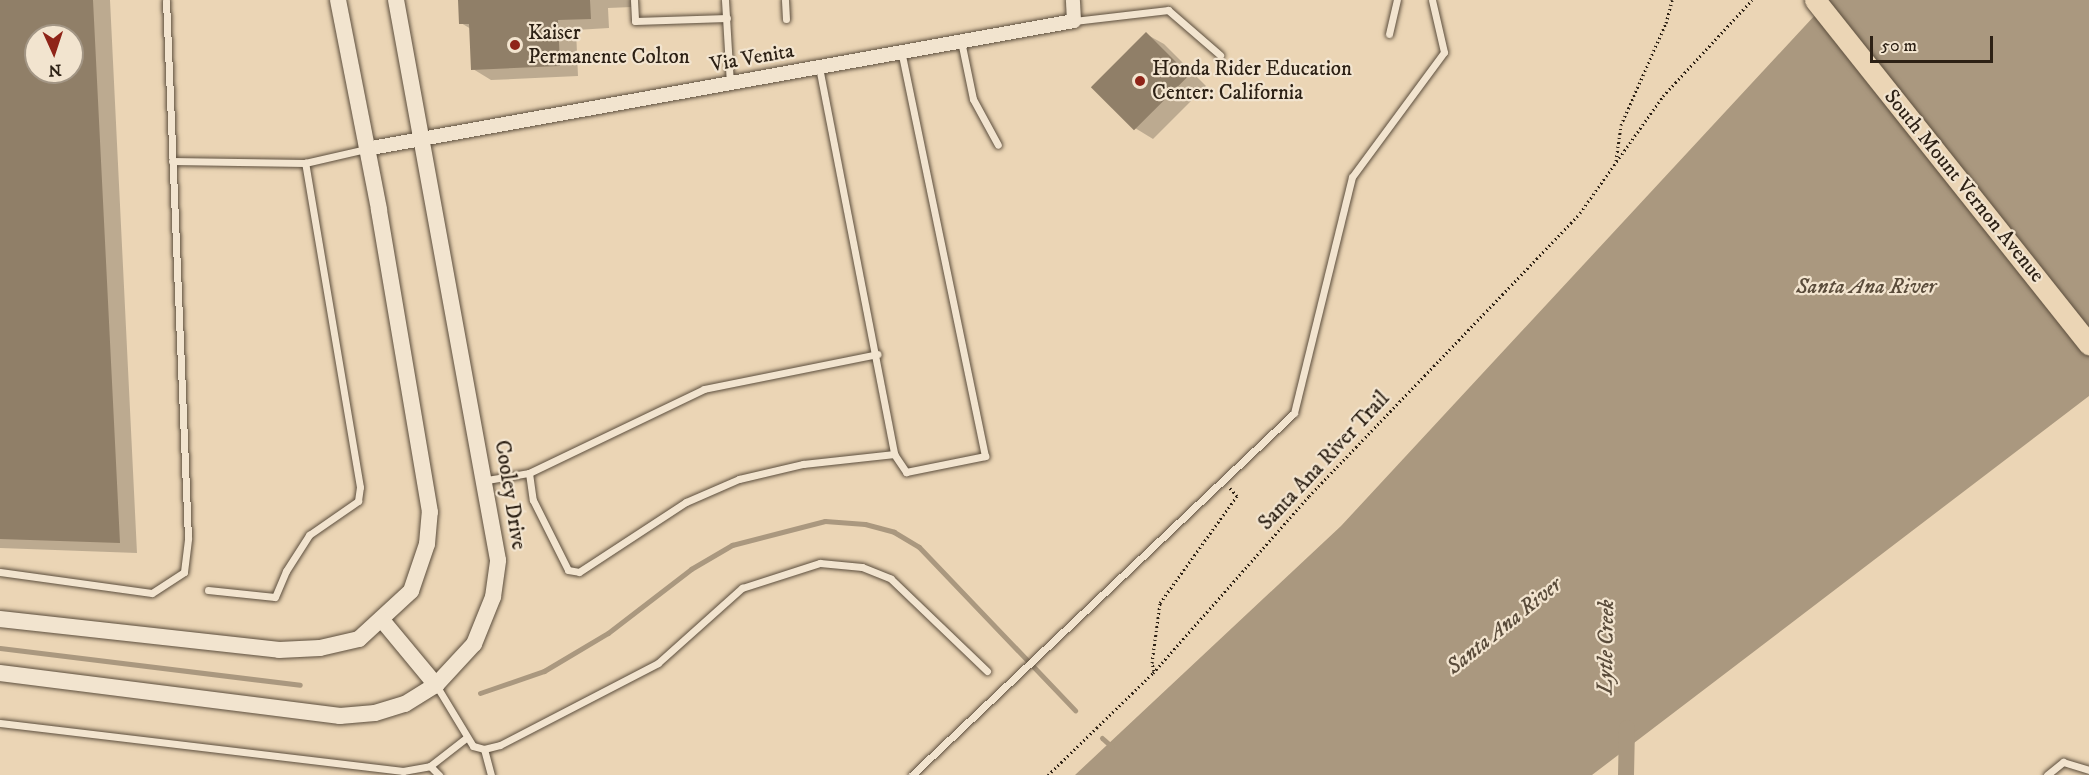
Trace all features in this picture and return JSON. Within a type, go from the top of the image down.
[{"type":"main road","name":"South Mount Vernon Avenue","points":[[1815,0],[2089,344]]},
{"type":"street","points":[[0,619],[279,650],[320,648],[359,639],[411,591],[427,544],[430,512],[338,0]]},
{"type":"street","name":"Cooley Drive","points":[[0,674],[340,716],[375,713],[405,704],[436,685],[474,644],[493,597],[498,560],[487,480],[396,0]]},
{"type":"street","points":[[1073,0],[1074,21]]},
{"type":"street","name":"Via Venita","points":[[366,149],[1074,21]]},
{"type":"street","points":[[382,620],[436,685]]},
{"type":"lane","points":[[0,572],[152,593],[184,572],[188,538],[166,0]]},
{"type":"lane","points":[[634,0],[635,21],[727,18]]},
{"type":"lane","points":[[726,0],[730,83]]},
{"type":"lane","points":[[785,0],[786,19]]},
{"type":"lane","points":[[1389,34],[1397,0]]},
{"type":"lane","points":[[912,775],[1294,413],[1352,177],[1444,52],[1432,0]]},
{"type":"lane","points":[[1074,21],[1168,10],[1220,55]]},
{"type":"lane","points":[[961,41],[973,99],[998,145]]},
{"type":"lane","points":[[819,67],[877,354],[894,454],[906,472],[985,456],[902,52]]},
{"type":"lane","points":[[172,161],[305,163],[366,149]]},
{"type":"lane","points":[[208,590],[275,597],[286,570],[309,535],[358,501],[360,487],[305,163]]},
{"type":"lane","points":[[487,480],[529,472],[704,389],[877,354]]},
{"type":"lane","points":[[529,472],[533,500],[568,570],[579,572],[687,502],[739,479],[803,464],[894,454]]},
{"type":"lane","points":[[484,749],[658,663],[742,588],[820,563],[862,567],[891,579],[987,671]]},
{"type":"lane","points":[[436,685],[466,738],[484,749],[491,775]]},
{"type":"lane","points":[[0,723],[403,771],[430,766],[466,738]]},
{"type":"lane","points":[[2047,775],[2063,762],[2089,770]]},
{"type":"lane","points":[[430,766],[439,775]]},
{"type":"path","name":"Santa Ana River Trail","points":[[1616,162],[1621,125],[1666,23],[1672,0]]},
{"type":"path","name":"Santa Ana River Trail","points":[[1048,775],[1155,671],[1309,496],[1580,213],[1663,96],[1752,0]]},
{"type":"path","points":[[1155,671],[1152,663],[1160,603],[1237,496],[1226,482]]},
{"type":"water","name":"Santa Ana River","points":[[1829,0],[2089,0],[2089,396],[1592,775],[1075,775],[1341,526]]},
{"type":"building","points":[[0,0],[93,0],[120,543],[0,539]]},
{"type":"building","name":"Kaiser Permanente Colton","points":[[458,0],[590,0],[591,19],[558,20],[560,66],[471,70],[469,24],[459,24]]},
{"type":"building","name":"Honda Rider Education Center: California","points":[[1146,32],[1189,75],[1134,130],[1091,87]]},
{"type":"waterway","points":[[480,693],[544,671],[608,633],[691,569],[732,545],[825,521],[865,524],[894,532],[919,547],[1075,710]]},
{"type":"waterway","points":[[0,648],[300,685]]},
{"type":"waterway","name":"Lytle Creek","points":[[1626,775],[1627,728]]},
{"type":"waterway","points":[[1102,738],[1112,747]]},
{"type":"place","name":"Kaiser Permanente Colton","points":[[515,45]]},
{"type":"place","name":"Honda Rider Education Center: California","points":[[1140,81]]}]
